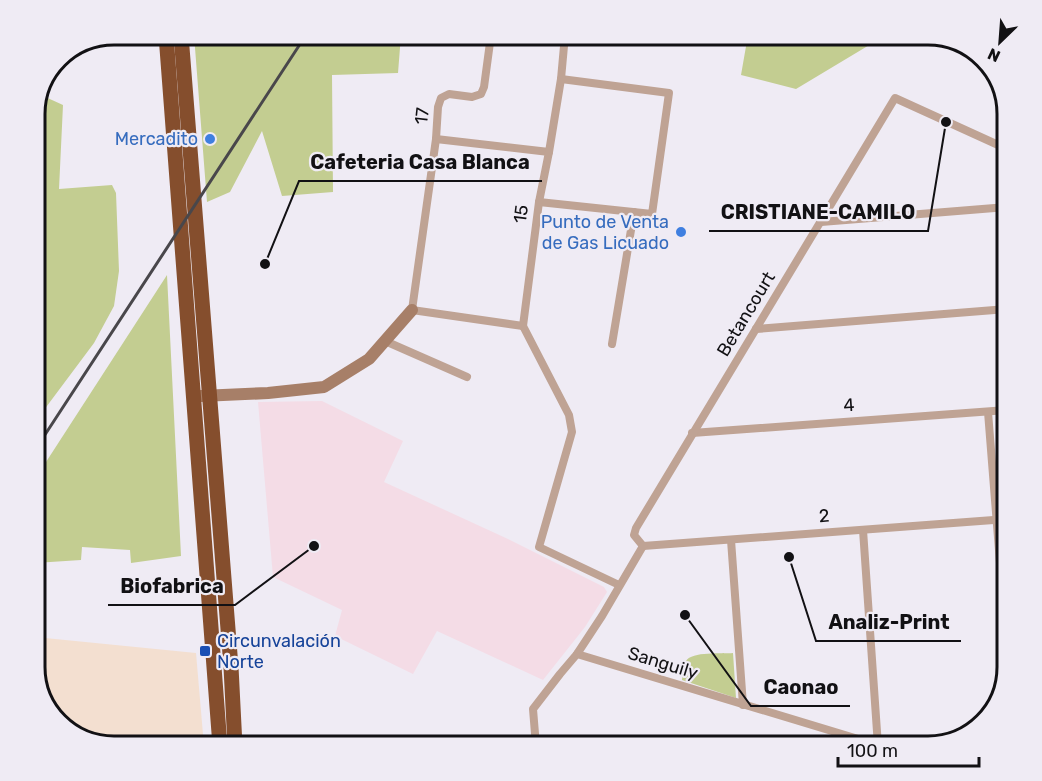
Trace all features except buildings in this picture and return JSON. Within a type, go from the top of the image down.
[{"type":"highway","points":[[167,45],[219,736]]},
{"type":"highway","points":[[182,45],[234,736]]},
{"type":"street","name":"17","points":[[412,310],[436,139],[438,107],[441,98],[449,94],[472,97],[481,94],[484,87],[489,45]]},
{"type":"street","name":"15","points":[[523,326],[539,202],[549,153],[565,45]]},
{"type":"street","points":[[539,202],[652,214],[669,93],[561,79]]},
{"type":"street","name":"Betancourt","points":[[643,546],[634,536],[636,528],[895,98],[997,144]]},
{"type":"street","points":[[436,139],[549,153]]},
{"type":"street","points":[[821,222],[997,208]]},
{"type":"street","points":[[612,344],[634,212]]},
{"type":"street","points":[[194,397],[324,387],[369,359],[412,310],[523,326],[569,415],[572,432],[539,547],[619,585]]},
{"type":"street","points":[[756,329],[997,310]]},
{"type":"street","points":[[385,341],[466,377]]},
{"type":"street","name":"4","points":[[692,433],[997,411]]},
{"type":"street","points":[[988,412],[997,531]]},
{"type":"street","name":"2","points":[[643,546],[996,520]]},
{"type":"street","points":[[863,530],[877,736]]},
{"type":"street","points":[[731,540],[743,705]]},
{"type":"street","points":[[535,736],[533,710],[577,654],[643,546]]},
{"type":"street","name":"Sanguily","points":[[577,654],[845,736]]},
{"type":"shaded area","points":[[322,401],[403,441],[384,482],[508,539],[604,587],[607,592],[585,627],[543,680],[437,631],[413,674],[335,636],[342,610],[273,577],[258,402]]},
{"type":"shaded area","points":[[45,638],[196,653],[203,736],[114,736],[92,732],[80,727],[65,716],[47,685]]},
{"type":"green space","points":[[195,45],[400,45],[398,73],[332,75],[333,192],[282,196],[262,131],[230,192],[207,202]]},
{"type":"green space","points":[[746,45],[869,45],[796,89],[741,75]]},
{"type":"green space","points":[[47,98],[63,105],[59,189],[112,185],[116,193],[119,271],[114,306],[94,343],[45,409]]},
{"type":"green space","points":[[167,275],[181,556],[131,563],[130,550],[82,547],[81,560],[45,562],[45,464]]},
{"type":"green space","points":[[733,653],[736,698],[682,680],[684,665],[689,658],[701,654]]},
{"type":"railway","points":[[45,435],[299,45]]},
{"type":"place","name":"CRISTIANE-CAMILO","points":[[946,122]]},
{"type":"place","name":"Mercadito","points":[[210,139]]},
{"type":"place","name":"Punto de Venta de Gas Licuado","points":[[681,232]]},
{"type":"place","name":"Cafeteria Casa Blanca","points":[[265,264]]},
{"type":"place","name":"Biofabrica","points":[[314,546]]},
{"type":"place","name":"Analiz-Print","points":[[789,557]]},
{"type":"place","name":"Caonao","points":[[685,615]]},
{"type":"place","name":"Circunvalación Norte","points":[[205,651]]}]
